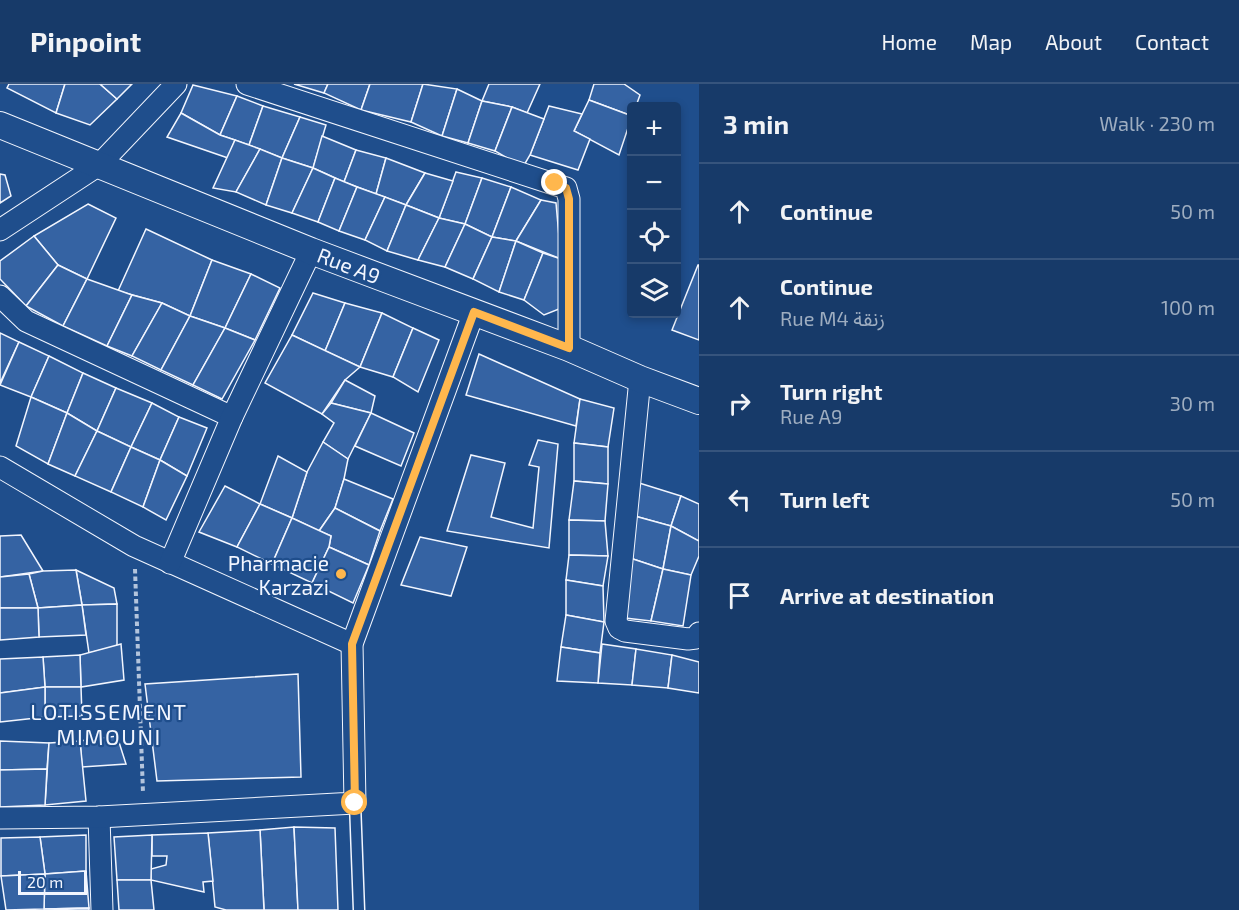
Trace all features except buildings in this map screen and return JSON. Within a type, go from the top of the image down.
[{"type":"street","points":[[0,230],[99,165],[176,84]]},
{"type":"street","points":[[247,84],[566,188],[569,199],[569,348]]},
{"type":"street","name":"Rue A9","points":[[0,125],[311,251],[569,348],[640,379],[699,401]]},
{"type":"street","points":[[170,562],[232,417],[311,251]]},
{"type":"street","points":[[0,296],[26,321],[232,417]]},
{"type":"street","points":[[0,819],[99,817],[355,803],[352,644],[474,312]]},
{"type":"street","points":[[640,379],[616,621],[619,628],[625,631],[688,639],[696,638],[699,633]]},
{"type":"street","points":[[0,467],[134,546],[352,644]]},
{"type":"street","points":[[99,817],[102,910]]},
{"type":"lane","points":[[355,803],[359,910]]},
{"type":"path","points":[[134,546],[144,814]]},
{"type":"place","name":"Pharmacie Karzazi","points":[[341,574]]},
{"type":"district","name":"LOTISSEMENT MIMOUNI","points":[[109,724]]},
{"type":"route","points":[[355,803],[352,644],[474,312],[569,348],[569,199],[566,188],[555,183]]}]
